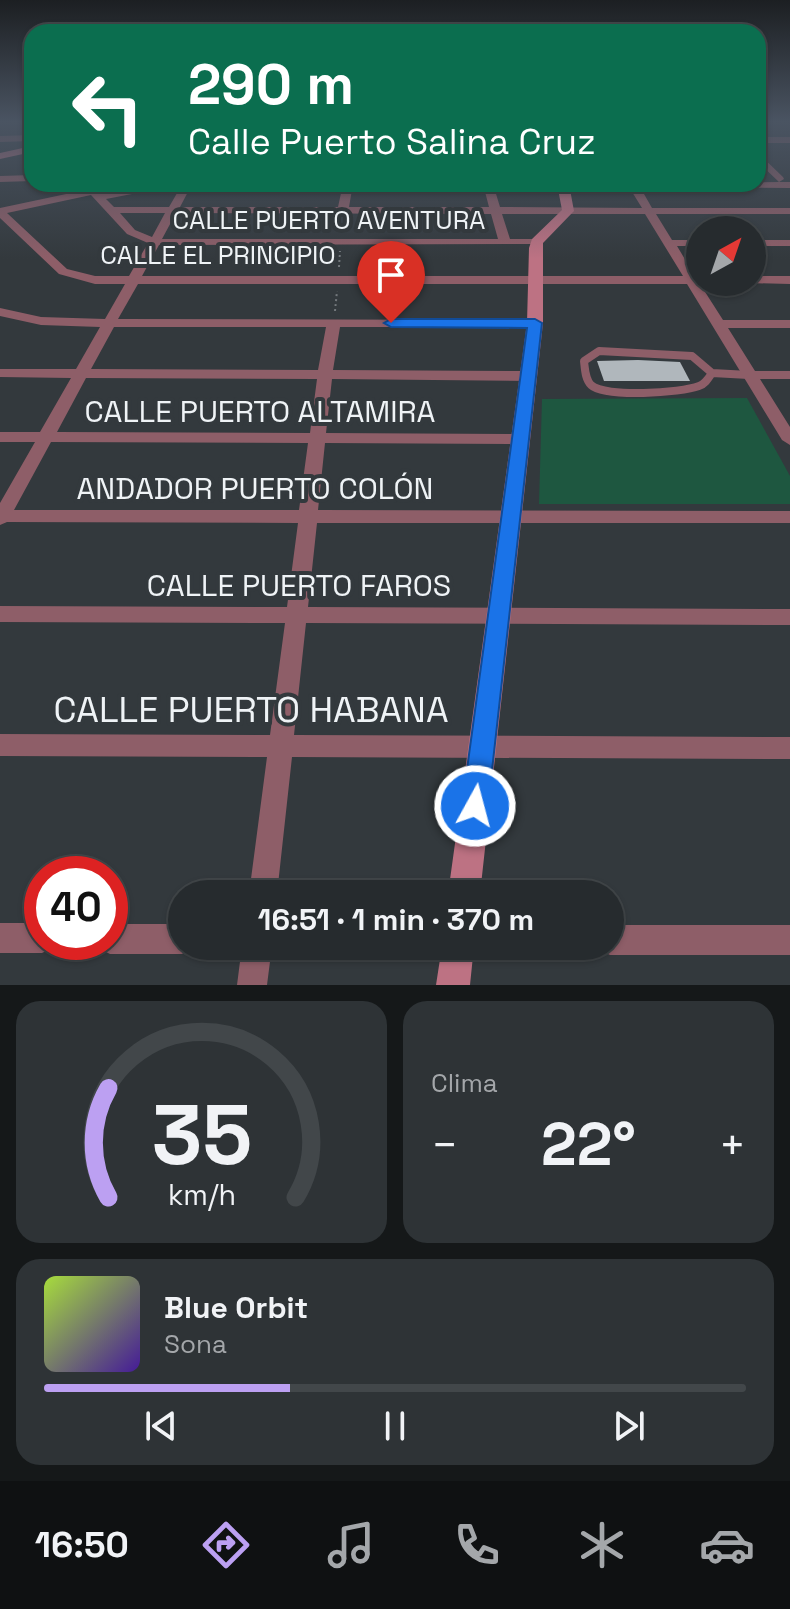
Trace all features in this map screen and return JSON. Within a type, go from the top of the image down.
[{"type":"street","points":[[770,167],[786,181]]},
{"type":"street","points":[[0,179],[24,178]]},
{"type":"street","points":[[766,180],[786,181]]},
{"type":"street","points":[[766,182],[786,181]]},
{"type":"street","points":[[0,212],[105,192]]},
{"type":"street","points":[[127,192],[129,210]]},
{"type":"street","points":[[141,192],[176,205]]},
{"type":"street","points":[[1,517],[183,192]]},
{"type":"street","points":[[328,242],[345,192]]},
{"type":"street","points":[[490,192],[505,242]]},
{"type":"street","points":[[564,192],[568,211]]},
{"type":"street","points":[[637,192],[667,243],[686,268]]},
{"type":"street","points":[[747,192],[765,211]]},
{"type":"street","name":"CALLE PUERTO AVENTURA","points":[[96,194],[131,232],[155,242],[537,242]]},
{"type":"street","points":[[108,210],[176,205],[338,211],[784,211],[790,223]]},
{"type":"street","points":[[466,880],[535,323],[537,242],[568,211]]},
{"type":"street","name":"CALLE EL PRINCIPIO","points":[[0,212],[28,234],[53,265],[64,272],[95,280],[686,280]]},
{"type":"street","points":[[667,243],[686,243]]},
{"type":"street","points":[[766,243],[790,243]]},
{"type":"street","points":[[766,280],[790,280]]},
{"type":"street","points":[[703,296],[790,439]]},
{"type":"street","points":[[0,312],[41,321],[110,323],[535,323]]},
{"type":"street","points":[[265,880],[325,373],[334,323]]},
{"type":"street","points":[[718,324],[790,324]]},
{"type":"street","points":[[0,373],[528,376]]},
{"type":"street","points":[[749,375],[790,375]]},
{"type":"street","name":"CALLE PUERTO ALTAMIRA","points":[[0,437],[521,439]]},
{"type":"street","name":"ANDADOR PUERTO COLÓN","points":[[1,517],[790,517]]},
{"type":"street","name":"CALLE PUERTO FAROS","points":[[0,614],[790,617]]},
{"type":"street","name":"CALLE PUERTO HABANA","points":[[0,745],[790,748]]},
{"type":"street","points":[[0,938],[24,938]]},
{"type":"street","points":[[128,939],[168,939]]},
{"type":"street","points":[[624,940],[790,940]]},
{"type":"street","points":[[252,985],[255,960]]},
{"type":"street","points":[[453,985],[456,960]]},
{"type":"lane","points":[[712,373],[706,382],[689,388],[613,392],[589,383],[584,361],[599,351],[672,353],[692,356],[712,373],[749,375]]},
{"type":"green space","points":[[747,398],[790,476],[790,504],[539,504],[542,399]]},
{"type":"building","points":[[597,361],[680,362],[690,381],[604,381]]},
{"type":"route","points":[[391,323],[535,323],[475,806]]}]
